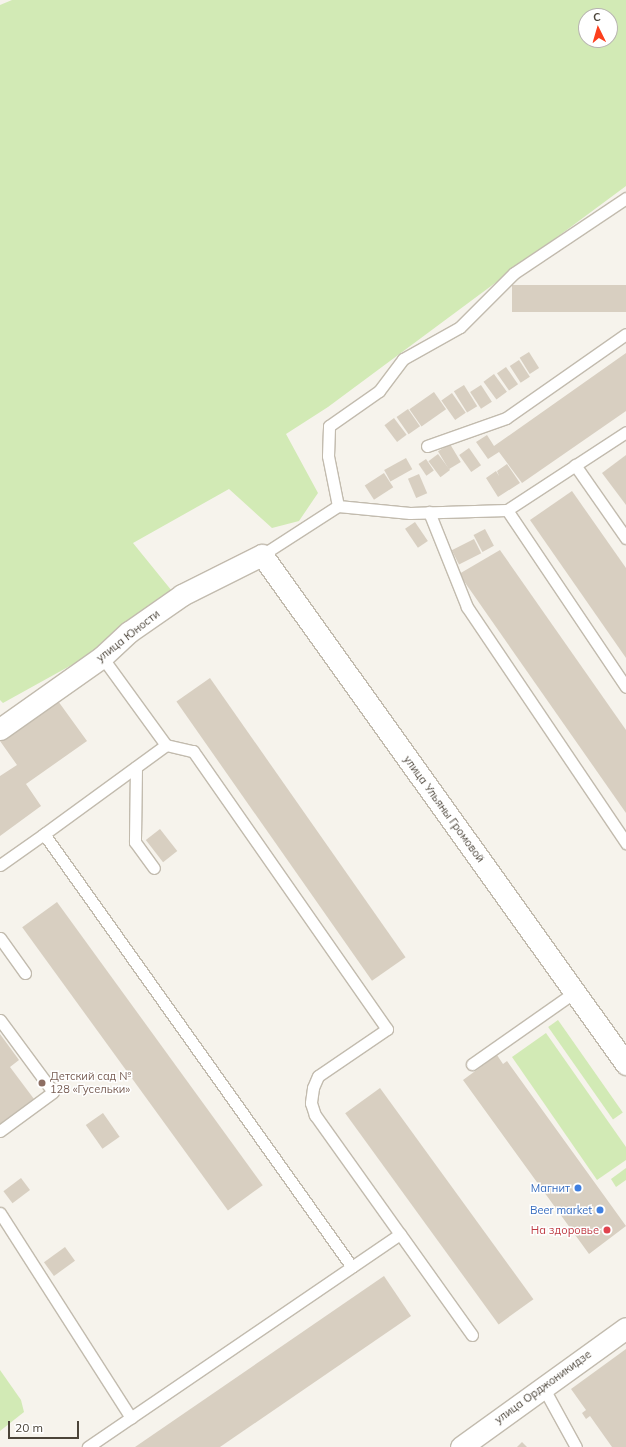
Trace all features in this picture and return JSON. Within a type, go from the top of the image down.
[{"type":"street","name":"улица Юности","points":[[0,729],[102,657],[129,632],[182,595],[262,555]]},
{"type":"street","name":"улица Ульяны Громовой","points":[[262,555],[626,1064]]},
{"type":"street","name":"улица Орджоникидзе","points":[[461,1447],[626,1328]]},
{"type":"lane","points":[[338,506],[328,456],[329,426],[379,391],[403,359],[460,327],[514,273],[626,198]]},
{"type":"lane","points":[[427,446],[506,418],[626,334]]},
{"type":"lane","points":[[262,555],[338,506],[410,513],[506,510],[626,432]]},
{"type":"lane","points":[[575,465],[626,538]]},
{"type":"lane","points":[[506,510],[626,687]]},
{"type":"lane","points":[[429,512],[467,607],[626,843]]},
{"type":"lane","points":[[102,657],[166,745],[192,751],[387,1029],[318,1076],[312,1088],[311,1103],[315,1115],[472,1335]]},
{"type":"lane","points":[[0,865],[166,745]]},
{"type":"lane","points":[[136,767],[134,842],[154,868]]},
{"type":"lane","points":[[44,834],[352,1267]]},
{"type":"lane","points":[[0,938],[26,973]]},
{"type":"lane","points":[[472,1064],[575,992]]},
{"type":"lane","points":[[0,1020],[53,1092],[0,1131]]},
{"type":"lane","points":[[0,1214],[131,1418]]},
{"type":"lane","points":[[88,1447],[400,1234]]},
{"type":"lane","points":[[543,1387],[576,1447]]},
{"type":"green space","points":[[12,0],[626,0],[626,186],[328,407],[286,434],[318,493],[299,521],[272,528],[229,489],[133,543],[176,596],[77,662],[3,703],[0,700],[0,5]]},
{"type":"green space","points":[[558,1020],[623,1113],[613,1119],[548,1027]]},
{"type":"green space","points":[[546,1033],[626,1147],[626,1160],[597,1180],[512,1057]]},
{"type":"green space","points":[[626,1168],[626,1180],[616,1187],[611,1179]]},
{"type":"green space","points":[[0,1370],[21,1400],[24,1412],[0,1431]]},
{"type":"building","points":[[512,285],[626,285],[626,312],[512,312]]},
{"type":"building","points":[[529,352],[539,368],[530,374],[520,358]]},
{"type":"building","points":[[626,353],[626,411],[522,483],[499,452],[488,459],[476,442],[487,435],[494,446]]},
{"type":"building","points":[[519,360],[530,377],[521,383],[510,366]]},
{"type":"building","points":[[506,367],[518,384],[509,391],[497,373]]},
{"type":"building","points":[[494,374],[507,392],[496,399],[483,382]]},
{"type":"building","points":[[464,385],[477,406],[467,413],[454,391]]},
{"type":"building","points":[[481,385],[492,402],[481,409],[470,392]]},
{"type":"building","points":[[434,392],[446,409],[421,426],[409,409]]},
{"type":"building","points":[[452,393],[466,413],[455,420],[441,400]]},
{"type":"building","points":[[408,409],[420,426],[409,434],[397,417]]},
{"type":"building","points":[[394,418],[407,435],[397,442],[384,425]]},
{"type":"building","points":[[450,444],[461,462],[449,469],[438,451]]},
{"type":"building","points":[[469,448],[481,465],[471,472],[459,455]]},
{"type":"building","points":[[438,454],[450,470],[440,477],[428,461]]},
{"type":"building","points":[[626,455],[626,505],[602,473]]},
{"type":"building","points":[[406,458],[412,469],[390,481],[384,470]]},
{"type":"building","points":[[426,459],[434,471],[426,476],[419,464]]},
{"type":"building","points":[[507,464],[520,483],[498,497],[486,478],[496,471],[499,476],[497,471]]},
{"type":"building","points":[[384,473],[393,487],[374,500],[365,486]]},
{"type":"building","points":[[419,474],[427,493],[416,498],[408,479]]},
{"type":"building","points":[[572,491],[626,568],[626,658],[530,520]]},
{"type":"building","points":[[415,522],[428,541],[418,548],[405,529]]},
{"type":"building","points":[[485,529],[494,546],[482,552],[474,535]]},
{"type":"building","points":[[474,539],[481,553],[459,565],[452,550]]},
{"type":"building","points":[[500,550],[626,730],[626,813],[459,574]]},
{"type":"building","points":[[210,678],[406,957],[372,981],[176,702]]},
{"type":"building","points":[[58,701],[87,741],[26,784],[41,806],[0,836],[0,776],[17,765],[0,741]]},
{"type":"building","points":[[160,829],[177,851],[163,862],[146,840]]},
{"type":"building","points":[[57,902],[263,1185],[228,1210],[22,927]]},
{"type":"building","points":[[0,1034],[19,1060],[10,1067],[34,1099],[0,1124]]},
{"type":"building","points":[[497,1055],[503,1064],[507,1061],[626,1226],[589,1254],[463,1080]]},
{"type":"building","points":[[380,1088],[533,1299],[499,1324],[345,1113]]},
{"type":"building","points":[[103,1113],[120,1137],[102,1149],[86,1125]]},
{"type":"building","points":[[21,1178],[30,1190],[12,1203],[3,1191]]},
{"type":"building","points":[[65,1247],[75,1261],[54,1276],[44,1262]]},
{"type":"building","points":[[384,1276],[411,1316],[220,1447],[135,1447]]},
{"type":"building","points":[[626,1349],[626,1447],[612,1447],[590,1416],[586,1419],[582,1413],[586,1410],[571,1389]]},
{"type":"building","points":[[522,1442],[527,1447],[517,1447]]},
{"type":"place","name":"Детский сад № 128 «Гусельки»","points":[[42,1083]]},
{"type":"place","name":"Магнит","points":[[578,1188]]},
{"type":"place","name":"Beer market","points":[[600,1210]]},
{"type":"place","name":"На здоровье","points":[[607,1230]]}]
